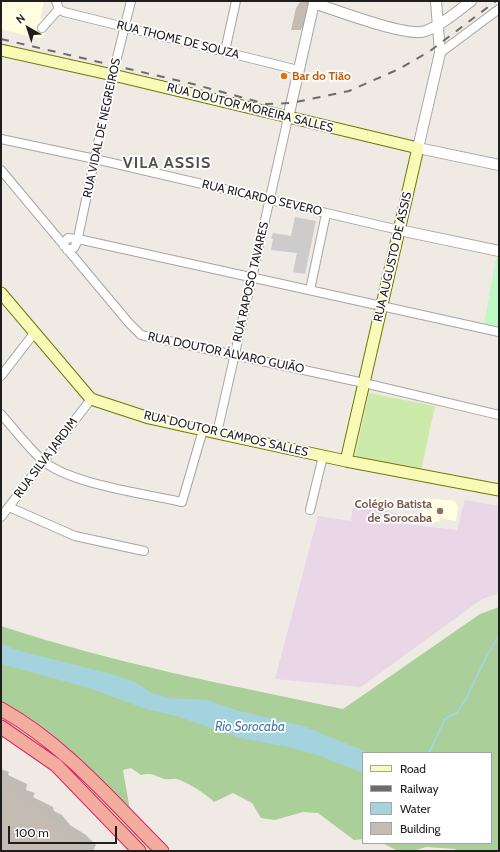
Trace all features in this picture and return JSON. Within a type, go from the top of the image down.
[{"type":"highway","points":[[1,709],[32,728],[66,754],[162,851]]},
{"type":"highway","points":[[1,727],[56,765],[139,851]]},
{"type":"main road","name":"RUA DOUTOR MOREIRA SALLES","points":[[1,50],[113,75],[275,115],[289,112],[418,148]]},
{"type":"main road","name":"RUA AUGUSTO DE ASSIS","points":[[346,461],[418,148]]},
{"type":"main road","points":[[1,293],[91,400]]},
{"type":"main road","name":"RUA DOUTOR CAMPOS SALLES","points":[[91,400],[149,418],[216,433],[346,461],[499,490]]},
{"type":"street","name":"RUA VIDAL DE NEGREIROS","points":[[78,239],[113,75],[131,1]]},
{"type":"street","points":[[225,51],[236,1]]},
{"type":"street","name":"RUA AUGUSTO DE ASSIS","points":[[418,148],[440,53],[436,1]]},
{"type":"street","points":[[310,2],[404,31],[422,32],[438,24],[471,1]]},
{"type":"street","name":"RUA RAPOSO TAVARES","points":[[216,433],[270,200],[298,70],[310,2]]},
{"type":"street","name":"RUA THOME DE SOUZA","points":[[58,5],[64,12],[298,70]]},
{"type":"street","points":[[42,28],[58,5]]},
{"type":"street","points":[[440,53],[499,8]]},
{"type":"street","name":"RUA RICARDO SEVERO","points":[[1,139],[95,159],[326,214],[499,251]]},
{"type":"street","name":"RUA DOUTOR MOREIRA SALLES","points":[[418,148],[499,165]]},
{"type":"street","name":"RUA DOUTOR ÁLVARO GUIÃO","points":[[2,174],[141,335],[364,383],[499,415]]},
{"type":"street","points":[[310,290],[326,214]]},
{"type":"street","points":[[65,248],[65,241],[68,238],[78,239],[499,332]]},
{"type":"street","points":[[1,376],[35,332]]},
{"type":"street","name":"RUA SILVA JARDIM","points":[[1,517],[91,400]]},
{"type":"street","points":[[1,414],[43,461],[61,472],[82,480],[182,502],[203,430]]},
{"type":"street","points":[[310,510],[323,456]]},
{"type":"street","points":[[9,507],[75,536],[144,551]]},
{"type":"shaded area","points":[[1,1],[44,1],[40,18],[49,21],[43,38],[35,38],[1,29]]},
{"type":"shaded area","points":[[295,217],[316,221],[305,274],[293,272],[297,253],[271,250],[273,239],[271,238],[273,233],[291,236]]},
{"type":"shaded area","name":"Colégio Batista de Sorocaba","points":[[424,498],[455,501],[458,508],[456,521],[440,518],[439,522],[431,521],[431,516],[422,514]]},
{"type":"shaded area","points":[[465,500],[499,506],[499,590],[497,594],[482,599],[361,687],[275,679],[318,516],[351,521],[354,502],[405,516],[405,524],[457,530]]},
{"type":"green space","points":[[499,258],[499,329],[484,324],[496,259]]},
{"type":"green space","points":[[369,393],[435,406],[421,471],[355,457]]},
{"type":"green space","points":[[499,607],[499,851],[457,851],[455,849],[426,847],[413,851],[398,851],[384,844],[492,844],[492,752],[362,752],[362,839],[354,840],[318,813],[303,812],[275,820],[261,818],[252,803],[233,793],[214,802],[202,792],[181,781],[176,779],[165,779],[152,774],[141,775],[131,768],[123,770],[130,810],[1,705],[1,626],[128,662],[343,709],[480,614]]},
{"type":"green space","points":[[1,714],[58,753],[154,851],[146,851],[70,774],[1,722]]},
{"type":"water","name":"Rio Sorocaba","points":[[1,644],[20,651],[115,675],[137,683],[152,693],[171,698],[207,700],[239,711],[303,726],[368,752],[362,752],[362,773],[315,754],[241,738],[176,716],[146,709],[89,688],[1,664]]},
{"type":"building","points":[[300,2],[305,3],[307,6],[301,30],[291,30],[296,8]]},
{"type":"building","points":[[1,782],[20,790],[20,796],[28,800],[27,804],[46,814],[47,818],[55,821],[64,832],[89,851],[1,850]]},
{"type":"waterway","points":[[429,752],[445,719],[457,713],[467,697],[486,657],[499,636]]},
{"type":"railway","points":[[1,39],[193,84],[266,104],[291,103],[349,91],[399,69],[430,51],[496,1]]},
{"type":"place","name":"Bar do Tião","points":[[284,76]]},
{"type":"place","name":"Colégio Batista de Sorocaba","points":[[440,511]]},
{"type":"district","name":"VILA ASSIS","points":[[167,163]]}]
